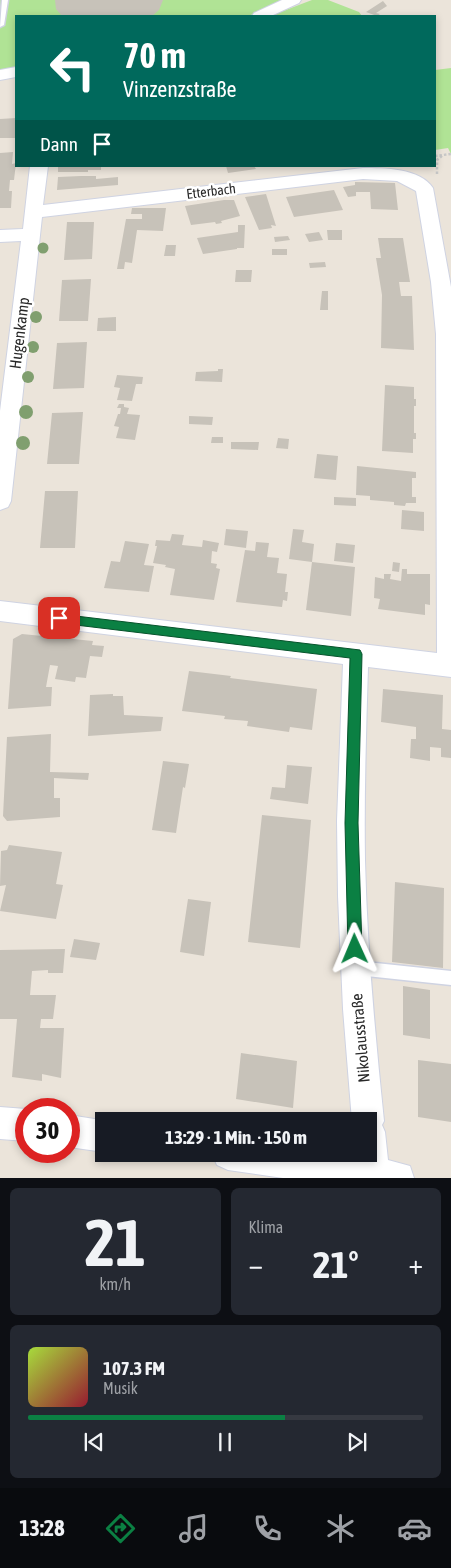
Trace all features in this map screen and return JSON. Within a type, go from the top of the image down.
[{"type":"street","points":[[261,15],[294,0]]},
{"type":"street","points":[[0,75],[15,72]]},
{"type":"street","name":"Hugenkamp","points":[[0,501],[39,167]]},
{"type":"street","name":"Etterbach","points":[[35,212],[324,177],[388,174],[408,178],[424,188],[441,282],[448,393],[451,666]]},
{"type":"street","points":[[0,236],[31,234]]},
{"type":"street","points":[[0,612],[451,666]]},
{"type":"street","name":"Nikolausstraße","points":[[356,654],[351,823],[355,967],[367,1112]]},
{"type":"street","points":[[0,1123],[15,1124]]},
{"type":"street","points":[[80,1133],[95,1135]]},
{"type":"street","points":[[281,1162],[381,1177],[377,1162]]},
{"type":"lane","points":[[0,25],[5,0]]},
{"type":"lane","points":[[355,967],[451,978]]},
{"type":"path","points":[[436,156],[451,154]]},
{"type":"green space","points":[[0,0],[282,0],[251,15],[15,15],[15,69],[0,70]]},
{"type":"green space","points":[[312,0],[328,0],[359,12],[361,15],[273,15]]},
{"type":"green space","points":[[451,68],[451,154],[448,148],[436,150],[436,70]]},
{"type":"building","points":[[55,0],[163,0],[159,10],[153,15],[61,15],[56,9]]},
{"type":"building","points":[[383,1],[387,6],[376,13],[380,14],[378,15],[366,12]]},
{"type":"building","points":[[15,118],[15,138],[0,138],[0,119]]},
{"type":"building","points":[[13,152],[12,164],[15,163],[16,167],[14,180],[10,180],[9,191],[12,191],[11,208],[0,208],[0,153]]},
{"type":"building","points":[[58,167],[101,167],[101,170],[88,170],[88,172],[58,172]]},
{"type":"building","points":[[226,167],[255,167],[256,169],[228,173]]},
{"type":"building","points":[[96,176],[96,179],[118,177],[118,185],[57,190],[58,177]]},
{"type":"building","points":[[355,182],[395,183],[398,210],[371,209],[370,192],[356,192],[356,196],[348,197],[343,187],[355,185]]},
{"type":"building","points":[[334,190],[343,210],[294,217],[286,197]]},
{"type":"building","points":[[266,194],[276,226],[271,225],[272,228],[259,230],[245,197]]},
{"type":"building","points":[[234,200],[240,216],[221,221],[222,223],[191,225],[185,206]]},
{"type":"building","points":[[132,208],[166,208],[163,231],[137,230],[132,263],[125,262],[124,269],[117,269],[126,219],[142,219],[142,214],[131,214]]},
{"type":"building","points":[[67,222],[94,222],[92,259],[64,260]]},
{"type":"building","points":[[238,225],[245,225],[244,248],[203,254],[197,238],[238,232]]},
{"type":"building","points":[[327,230],[342,230],[342,240],[328,240]]},
{"type":"building","points":[[319,232],[323,240],[309,242],[305,234]]},
{"type":"building","points":[[288,236],[290,240],[275,242],[274,237]]},
{"type":"building","points":[[378,238],[403,238],[410,282],[399,282],[401,296],[412,296],[414,350],[381,348],[382,295],[376,258],[381,258]]},
{"type":"building","points":[[166,245],[176,245],[175,256],[164,256]]},
{"type":"building","points":[[272,249],[287,249],[287,255],[272,255]]},
{"type":"building","points":[[325,262],[326,267],[310,268],[309,263]]},
{"type":"building","points":[[236,270],[252,270],[251,282],[235,282]]},
{"type":"building","points":[[91,279],[88,321],[59,321],[62,280]]},
{"type":"building","points":[[322,291],[328,291],[328,310],[320,310]]},
{"type":"building","points":[[116,317],[116,331],[97,331],[98,318]]},
{"type":"building","points":[[87,342],[84,388],[53,389],[57,343]]},
{"type":"building","points":[[218,369],[223,369],[222,382],[195,381],[196,372],[218,371]]},
{"type":"building","points":[[117,375],[143,377],[142,384],[136,384],[132,401],[117,400],[120,388],[114,387]]},
{"type":"building","points":[[385,385],[414,387],[416,406],[414,406],[414,433],[416,433],[416,439],[413,439],[413,453],[382,451]]},
{"type":"building","points":[[119,404],[124,404],[124,407],[129,408],[127,414],[140,415],[135,440],[116,438],[119,427],[114,426],[118,414],[120,414],[121,408],[117,408]]},
{"type":"building","points":[[83,412],[79,464],[47,464],[52,413]]},
{"type":"building","points":[[189,416],[213,417],[212,425],[189,424]]},
{"type":"building","points":[[212,437],[223,437],[223,443],[211,443]]},
{"type":"building","points":[[278,438],[289,439],[288,449],[276,448]]},
{"type":"building","points":[[231,442],[259,442],[258,450],[231,449]]},
{"type":"building","points":[[317,454],[338,456],[336,480],[314,478]]},
{"type":"building","points":[[357,466],[416,472],[416,478],[412,478],[412,497],[416,497],[416,503],[406,503],[405,506],[394,505],[394,502],[370,500],[370,496],[356,495]]},
{"type":"building","points":[[45,491],[78,491],[75,548],[40,548]]},
{"type":"building","points":[[334,497],[356,498],[356,506],[334,505]]},
{"type":"building","points":[[402,510],[424,512],[424,531],[401,529]]},
{"type":"building","points":[[226,529],[248,531],[246,548],[224,545]]},
{"type":"building","points":[[293,529],[304,530],[302,542],[314,544],[312,562],[289,559]]},
{"type":"building","points":[[172,534],[184,535],[182,545],[202,547],[203,540],[219,543],[217,552],[212,551],[211,563],[217,564],[216,568],[220,569],[214,600],[170,595],[175,569],[153,563],[157,546],[155,546],[156,540],[170,541]]},
{"type":"building","points":[[125,541],[149,544],[144,565],[154,566],[149,592],[104,588],[111,561],[120,562]]},
{"type":"building","points":[[256,542],[269,543],[267,557],[279,558],[277,573],[287,574],[285,592],[288,592],[287,601],[283,600],[282,607],[236,602],[245,550],[255,551]]},
{"type":"building","points":[[336,543],[355,545],[353,563],[334,561]]},
{"type":"building","points":[[312,562],[355,567],[351,616],[306,610]]},
{"type":"building","points":[[393,562],[400,563],[399,572],[392,571]]},
{"type":"building","points":[[402,569],[407,569],[407,574],[430,574],[430,605],[425,604],[425,615],[378,609],[380,599],[374,598],[375,577],[384,579],[384,574],[391,574],[390,579],[401,581]]},
{"type":"building","points":[[22,634],[93,641],[92,645],[104,646],[102,657],[90,656],[86,678],[76,677],[75,682],[55,679],[58,666],[50,665],[46,687],[52,687],[51,706],[8,709],[13,639]]},
{"type":"building","points":[[189,671],[317,689],[312,730],[290,727],[289,732],[247,726],[248,721],[224,719],[225,716],[182,711]]},
{"type":"building","points":[[383,689],[443,695],[442,729],[451,730],[451,758],[441,757],[441,748],[430,747],[430,761],[410,758],[411,739],[416,739],[416,727],[381,722]]},
{"type":"building","points":[[113,694],[113,696],[123,696],[124,715],[163,717],[161,731],[88,736],[90,695]]},
{"type":"building","points":[[51,734],[50,772],[89,773],[88,780],[54,778],[54,798],[60,798],[60,817],[7,821],[3,816],[7,737]]},
{"type":"building","points":[[163,761],[189,764],[185,788],[183,787],[176,833],[152,830]]},
{"type":"building","points":[[287,765],[312,767],[308,804],[270,799],[272,787],[285,788]]},
{"type":"building","points":[[262,815],[311,820],[300,948],[248,942]]},
{"type":"building","points":[[9,845],[62,852],[56,884],[63,885],[56,919],[0,911],[6,885],[0,886],[1,851],[7,850]]},
{"type":"building","points":[[395,882],[444,888],[443,968],[392,962]]},
{"type":"building","points":[[188,899],[211,902],[204,956],[180,952]]},
{"type":"building","points":[[74,939],[100,943],[96,960],[70,957]]},
{"type":"building","points":[[65,949],[63,973],[48,973],[48,970],[32,971],[30,995],[56,995],[53,1019],[41,1019],[40,1028],[64,1028],[61,1078],[42,1074],[42,1081],[12,1077],[17,1019],[0,1019],[0,950]]},
{"type":"building","points":[[403,986],[430,990],[430,1039],[403,1035]]},
{"type":"building","points":[[241,1053],[297,1061],[293,1108],[236,1099]]},
{"type":"building","points":[[418,1060],[451,1064],[451,1122],[418,1117]]},
{"type":"route","points":[[59,618],[356,654],[351,823],[355,949]]}]
